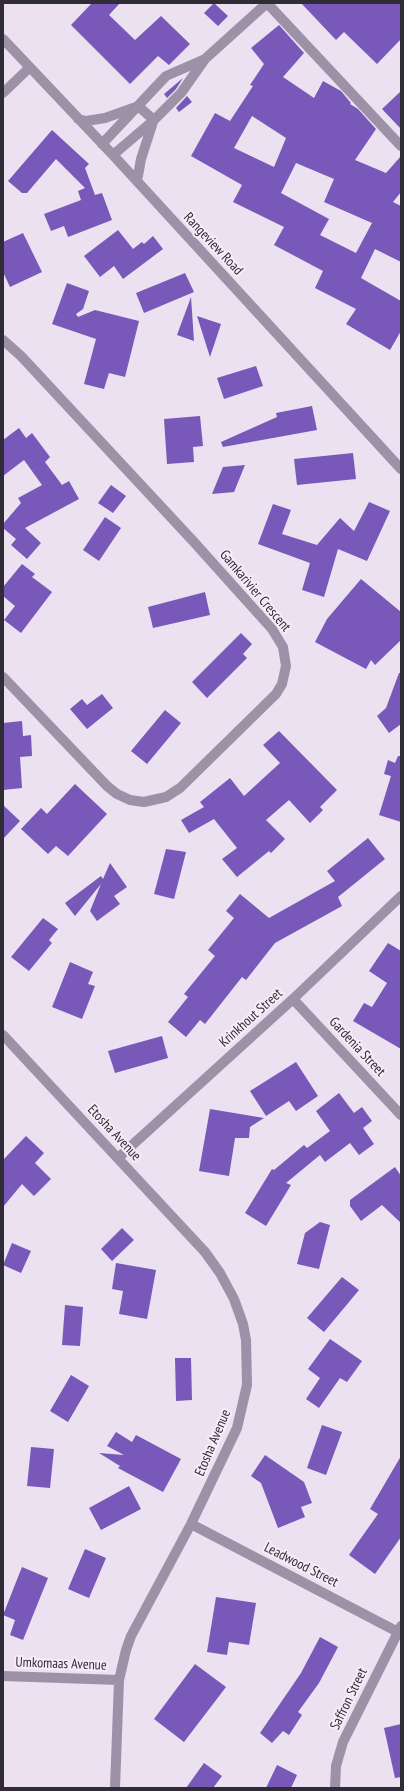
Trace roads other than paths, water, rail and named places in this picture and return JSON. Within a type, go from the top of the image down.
[{"type":"street","points":[[113,155],[154,120],[181,93],[205,59],[267,3],[401,146]]},
{"type":"street","name":"Rangeview Road","points":[[3,40],[113,155],[401,469]]},
{"type":"street","points":[[102,144],[166,76],[205,59]]},
{"type":"street","points":[[3,92],[29,68]]},
{"type":"street","points":[[78,119],[86,121],[105,118],[138,106]]},
{"type":"street","points":[[138,106],[154,120]]},
{"type":"street","points":[[137,181],[141,159],[154,120]]},
{"type":"street","name":"Gamkarivier Crescent","points":[[3,340],[27,361],[194,541],[272,629],[283,647],[286,666],[282,684],[276,694],[180,788],[166,797],[144,802],[130,800],[117,794],[107,786],[3,677]]},
{"type":"street","name":"Krinkhout Street","points":[[118,1158],[293,999],[401,896]]},
{"type":"street","name":"Gardenia Street","points":[[293,999],[401,1115]]},
{"type":"street","name":"Etosha Avenue","points":[[3,1035],[205,1252],[220,1273],[234,1299],[243,1324],[247,1361],[247,1385],[244,1405],[237,1428],[190,1524],[131,1636],[119,1680],[115,1788]]},
{"type":"street","name":"Leadwood Street","points":[[190,1524],[400,1629]]},
{"type":"street","name":"Saffron Street","points":[[335,1788],[336,1766],[343,1742],[400,1629]]},
{"type":"street","name":"Umkomaas Avenue","points":[[3,1676],[119,1680]]}]
